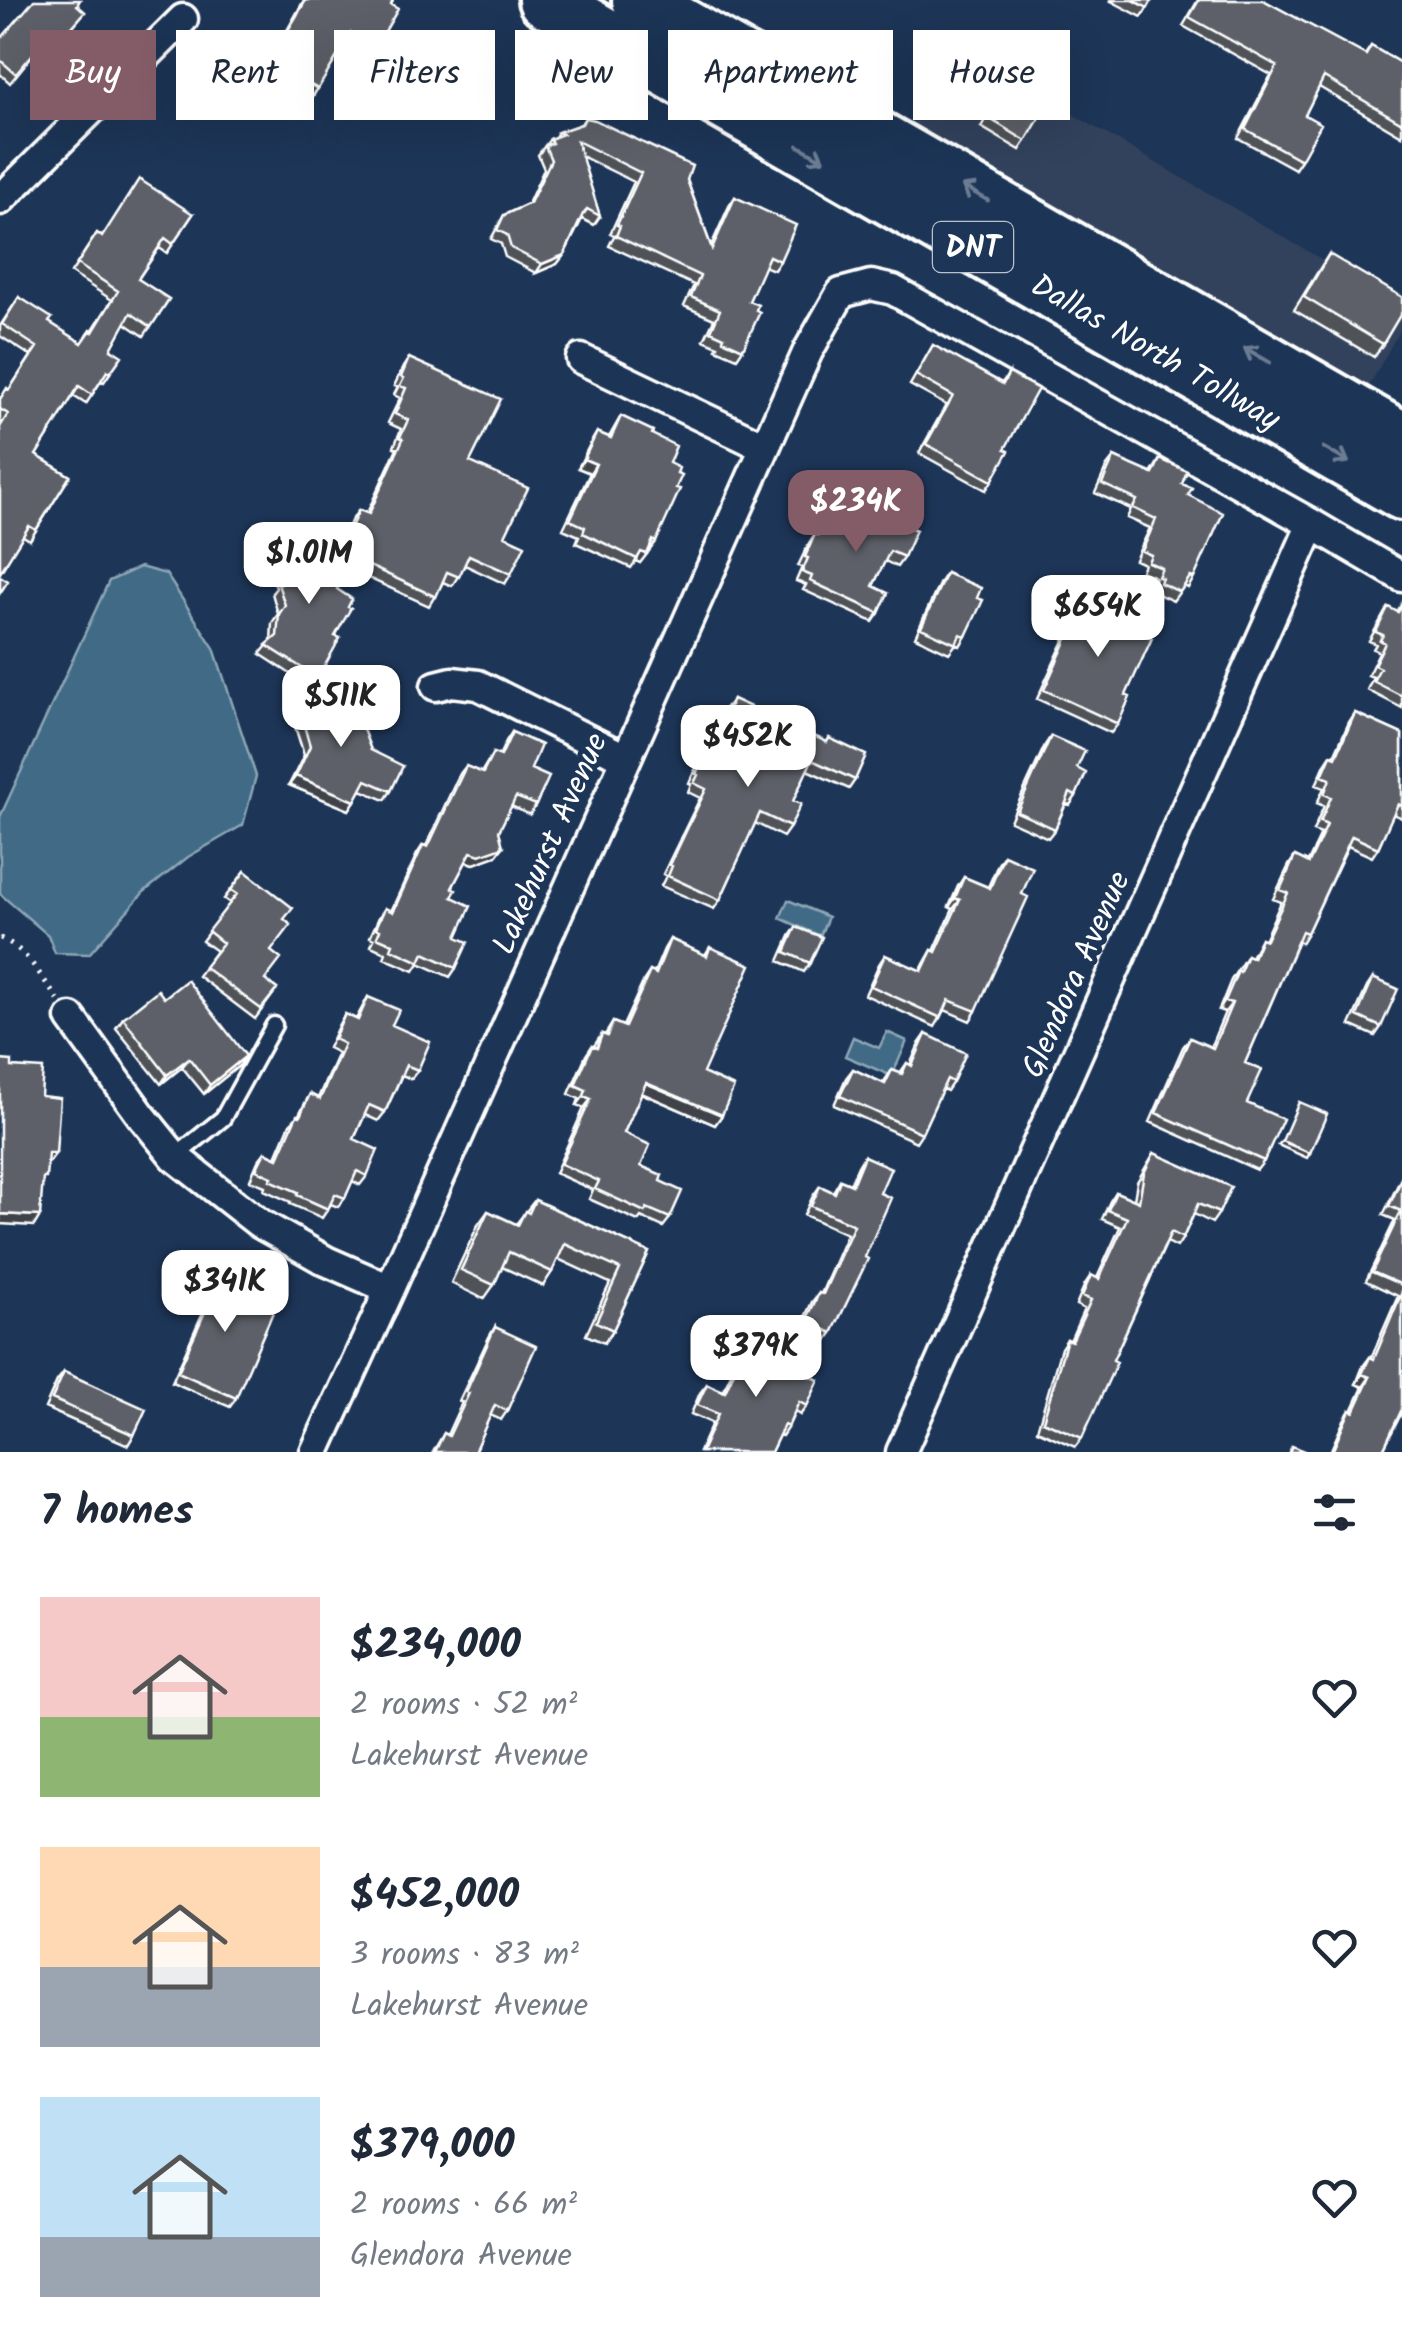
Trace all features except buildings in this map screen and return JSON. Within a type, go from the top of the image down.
[{"type":"highway","name":"Dallas North Tollway","points":[[544,0],[1402,493]]},
{"type":"highway","name":"Dallas North Tollway","points":[[639,0],[1402,439]]},
{"type":"street","points":[[0,200],[183,20]]},
{"type":"street","name":"Lakehurst Avenue","points":[[315,1452],[808,351],[841,293],[871,285],[893,290],[1312,524]]},
{"type":"street","points":[[581,358],[765,448]]},
{"type":"street","points":[[1312,524],[1402,577]]},
{"type":"street","name":"Glendora Avenue","points":[[901,1452],[1312,524]]},
{"type":"street","points":[[436,686],[452,682],[478,684],[625,758]]},
{"type":"street","points":[[71,1018],[175,1157],[259,1223],[326,1261],[390,1289]]},
{"type":"lane","points":[[175,1157],[223,1118],[274,1025]]},
{"type":"path","points":[[0,938],[11,942],[48,986]]},
{"type":"shaded area","points":[[1070,113],[1402,306],[1402,326],[1368,388],[911,130],[915,120],[1070,120]]},
{"type":"shaded area","points":[[140,567],[166,574],[214,648],[256,776],[243,825],[188,857],[144,892],[89,954],[55,953],[48,935],[0,894],[0,817],[109,581]]},
{"type":"shaded area","points":[[788,900],[828,917],[820,936],[780,918]]},
{"type":"shaded area","points":[[887,1032],[907,1041],[892,1076],[845,1056],[853,1037],[879,1048]]}]
